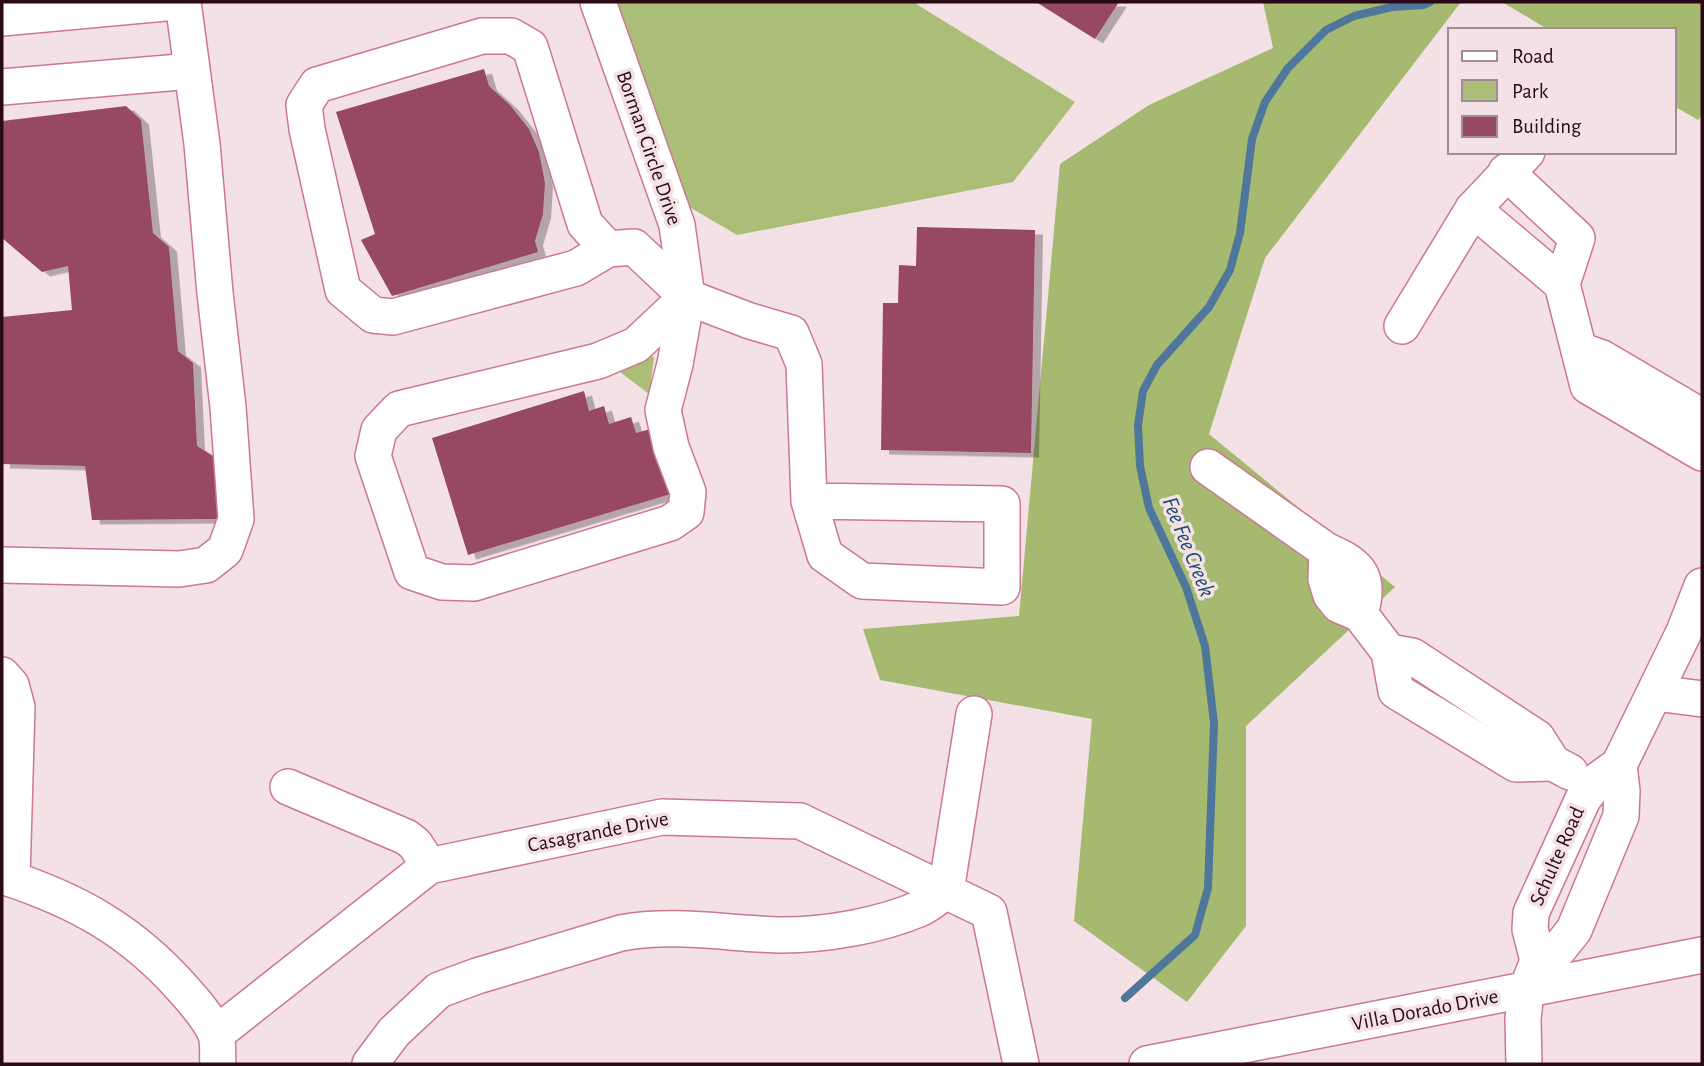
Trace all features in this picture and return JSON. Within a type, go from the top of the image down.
[{"type":"street","points":[[2,18],[177,2]]},
{"type":"street","points":[[2,565],[178,569],[206,565],[225,550],[236,519],[228,407],[202,144],[183,2]]},
{"type":"street","name":"Borman Circle Drive","points":[[597,2],[677,225],[687,297],[675,364],[663,410],[671,447],[688,492],[686,512],[670,523],[474,583],[442,582],[412,572],[373,456],[380,430],[399,409],[598,361],[636,345],[687,297]]},
{"type":"street","points":[[608,249],[585,224],[530,47],[511,36],[482,36],[317,85],[304,105],[343,290],[373,315],[393,317],[576,268],[608,249],[634,247],[687,297],[791,333],[804,364],[809,501],[825,555],[862,581],[1002,587],[1002,504],[809,501]]},
{"type":"street","points":[[2,88],[192,71]]},
{"type":"street","points":[[1402,326],[1473,209],[1517,162],[1577,238],[1562,284],[1588,386],[1702,453]]},
{"type":"street","points":[[1473,209],[1562,284]]},
{"type":"street","points":[[1579,349],[1602,358],[1702,417]]},
{"type":"street","points":[[1208,467],[1327,551],[1342,557],[1357,568],[1364,579],[1366,596],[1360,614],[1390,652],[1412,656],[1537,738],[1553,763],[1612,783]]},
{"type":"street","name":"Schulte Road","points":[[1524,1064],[1522,1019],[1532,976],[1531,913],[1583,799],[1612,783],[1684,632],[1702,586]]},
{"type":"street","points":[[2,676],[11,685],[17,707],[7,878],[92,912],[131,939],[165,968],[192,999],[217,1049]]},
{"type":"street","points":[[1655,693],[1702,699]]},
{"type":"street","points":[[370,1064],[394,1032],[439,990],[621,933],[642,929],[694,928],[781,935],[824,932],[880,921],[922,908],[946,891],[974,714]]},
{"type":"street","name":"Schulte Road","points":[[1532,976],[1574,930],[1621,816],[1612,783]]},
{"type":"street","points":[[288,787],[405,837],[415,844],[429,866]]},
{"type":"street","name":"Casagrande Drive","points":[[217,1049],[429,866],[662,817],[800,821],[989,912],[1021,1064]]},
{"type":"street","name":"Villa Dorado Drive","points":[[1147,1064],[1532,976],[1702,956]]},
{"type":"green space","points":[[615,2],[913,2],[1075,102],[1013,182],[737,235],[686,205]]},
{"type":"green space","points":[[1263,2],[1461,2],[1265,258],[1209,434],[1395,587],[1246,726],[1246,926],[1187,1002],[1074,921],[1092,719],[880,680],[863,629],[1019,616],[1060,164],[1149,105],[1273,48]]},
{"type":"green space","points":[[1502,2],[1702,2],[1702,114],[1698,120],[1676,107],[1676,28],[1546,28]]},
{"type":"green space","points":[[645,352],[654,358],[649,394],[612,366]]},
{"type":"building","points":[[1036,2],[1119,2],[1095,39]]},
{"type":"building","points":[[484,69],[489,86],[510,105],[529,129],[539,152],[545,183],[543,214],[535,241],[538,252],[392,296],[361,240],[375,234],[336,112]]},
{"type":"building","points":[[126,106],[141,120],[153,233],[169,247],[178,351],[193,363],[197,446],[216,458],[219,519],[92,520],[85,466],[2,464],[2,317],[72,310],[68,266],[42,272],[2,238],[2,121]]},
{"type":"building","points":[[917,227],[1035,230],[1031,453],[881,450],[883,303],[898,303],[899,265],[916,266]]},
{"type":"building","points":[[584,391],[589,411],[604,406],[609,424],[631,417],[636,433],[654,428],[674,493],[468,555],[432,438]]},
{"type":"waterway","name":"Fee Fee Creek","points":[[1125,998],[1195,935],[1208,888],[1214,723],[1205,646],[1186,587],[1149,508],[1140,466],[1138,425],[1143,391],[1157,365],[1209,307],[1230,270],[1240,233],[1252,139],[1265,102],[1288,68],[1326,30],[1354,16],[1430,2]]}]
